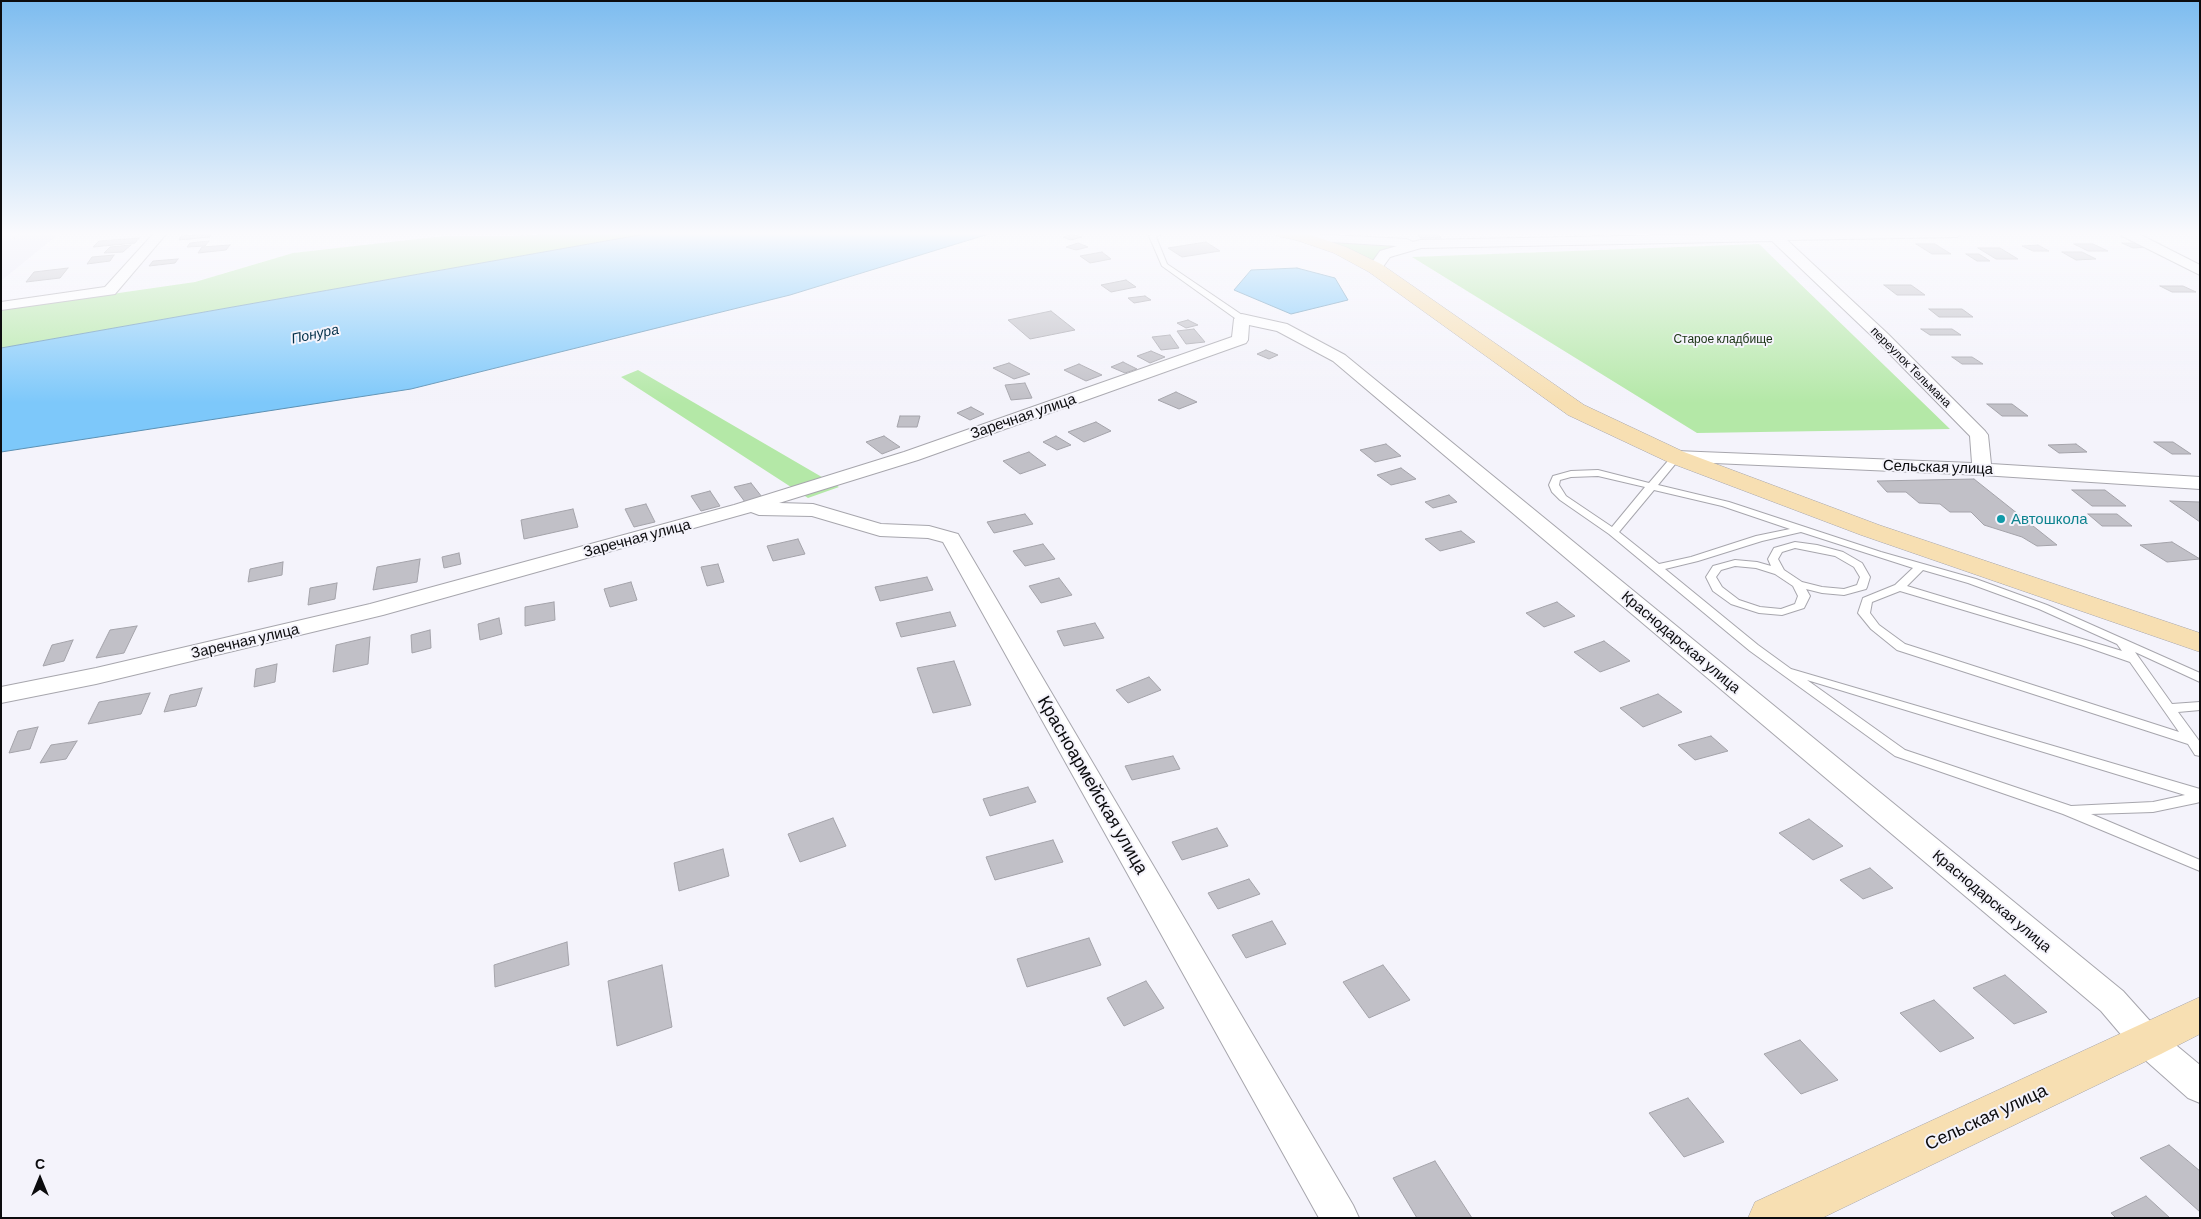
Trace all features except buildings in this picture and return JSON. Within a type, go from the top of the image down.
[{"type":"street","points":[[1,306],[111,290]]},
{"type":"street","points":[[1405,290],[1576,410],[1676,457],[1870,530],[2200,643]]},
{"type":"street","name":"переулок Тельмана","points":[[1832,290],[1979,435],[1982,469]]},
{"type":"street","name":"Заречная улица","points":[[1,695],[96,676],[375,610],[741,509],[911,456],[1240,340],[1242,320]]},
{"type":"street","name":"Краснодарская улица","points":[[1242,320],[1282,327],[1339,358],[2112,1001],[2147,1042],[2200,1087]]},
{"type":"street","name":"Сельская улица","points":[[1676,457],[1982,469],[2200,483]]},
{"type":"street","name":"Красноармейская улица","points":[[741,509],[813,510],[880,530],[929,532],[951,538],[1340,1218]]},
{"type":"street","name":"Сельская улица","points":[[1771,1218],[2147,1042],[2200,1014]]},
{"type":"lane","name":"Краснодарская улица","points":[[1199,290],[1242,320]]},
{"type":"lane","points":[[1613,532],[1676,457]]},
{"type":"lane","points":[[2200,678],[2043,607],[1981,584],[1877,554],[1725,504],[1651,488],[1598,473],[1571,474],[1556,478],[1554,485],[1557,492],[1563,498],[1613,532],[1754,648],[1900,753],[2068,810],[2200,866]]},
{"type":"lane","points":[[1656,568],[1694,559],[1760,538],[1804,529]]},
{"type":"lane","points":[[1804,529],[1817,548]]},
{"type":"lane","points":[[1779,572],[1773,559],[1778,550],[1795,545],[1839,554],[1858,565],[1865,577],[1862,587],[1844,592],[1822,590],[1798,584],[1779,572],[1757,565],[1735,563],[1717,568],[1711,577],[1717,589],[1735,602],[1759,610],[1782,612],[1800,606],[1804,596],[1798,584]]},
{"type":"lane","points":[[1839,554],[1877,554]]},
{"type":"lane","points":[[1921,566],[1899,586],[1867,600],[1864,613],[1875,627],[1901,647],[2192,741]]},
{"type":"lane","points":[[1899,586],[2085,642],[2134,659]]},
{"type":"lane","points":[[2121,641],[2200,752]]},
{"type":"lane","points":[[1784,670],[2200,794]]},
{"type":"lane","points":[[2169,708],[2200,706]]},
{"type":"lane","points":[[2068,810],[2114,810],[2153,807],[2196,798],[2200,794]]},
{"type":"green space","points":[[140,290],[329,290],[1,348],[1,310]]},
{"type":"green space","name":"Старое кладбище","points":[[1465,290],[1806,290],[1950,429],[1697,433]]},
{"type":"green space","points":[[638,370],[839,487],[808,498],[621,377]]},
{"type":"water","name":"Понура","points":[[329,290],[807,290],[411,389],[1,452],[1,348]]},
{"type":"water","points":[[1234,290],[1342,290],[1348,300],[1291,314]]},
{"type":"place","name":"Автошкола","points":[[2001,519]]}]
